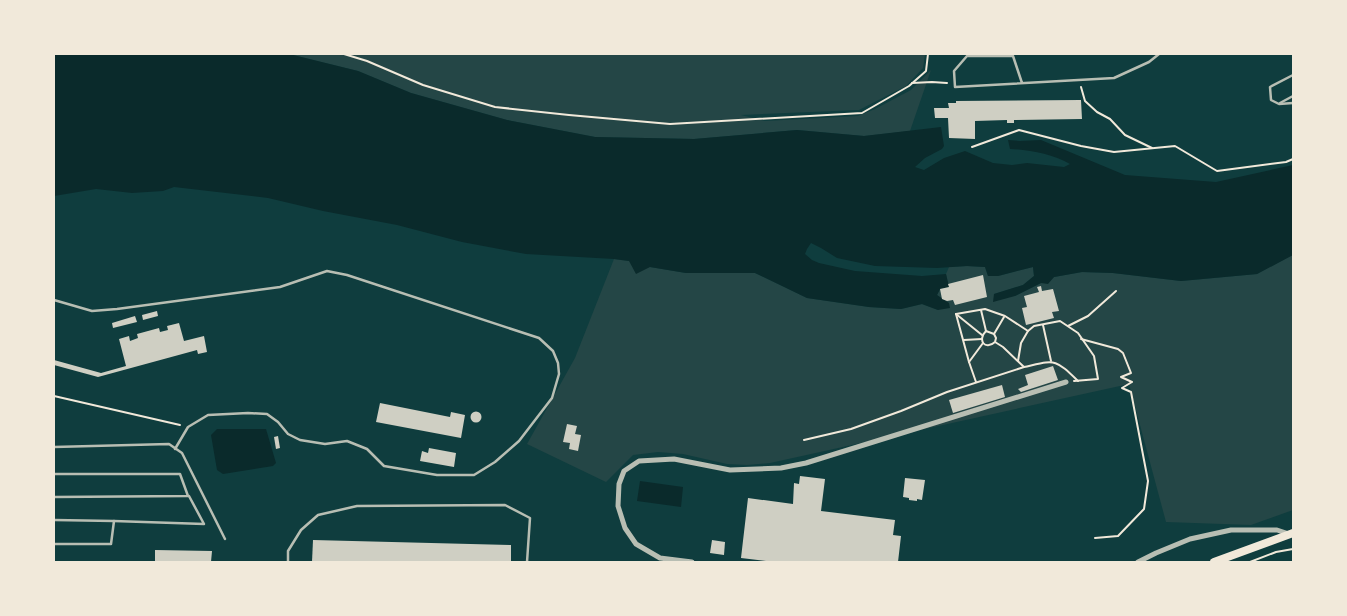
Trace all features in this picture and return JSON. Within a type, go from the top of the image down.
[{"type":"main road","points":[[1214,562],[1291,534]]},
{"type":"street","points":[[692,562],[660,558],[636,544],[624,528],[618,506],[619,484],[624,471],[639,461],[674,459],[730,470],[781,468],[815,460],[1066,382]]},
{"type":"street","points":[[1138,562],[1190,539],[1231,530],[1277,530],[1291,534]]},
{"type":"lane","points":[[1022,83],[1013,56],[967,56],[954,70],[955,87],[1114,78],[1150,62],[1159,54]]},
{"type":"lane","points":[[1293,75],[1270,87],[1272,100],[1279,104],[1293,103]]},
{"type":"lane","points":[[1279,104],[1293,96]]},
{"type":"lane","points":[[54,300],[92,311],[117,309],[280,287],[327,272],[347,275],[539,338],[553,352],[558,363],[558,374],[552,398],[519,442],[495,462],[474,475],[437,476],[384,466],[367,449],[347,441],[325,444],[300,440],[288,434],[278,422],[267,414],[208,415],[188,427],[175,449]]},
{"type":"lane","points":[[54,446],[169,444],[182,453],[225,539]]},
{"type":"lane","points":[[54,474],[180,474],[188,496],[204,524],[54,520]]},
{"type":"lane","points":[[54,497],[188,496]]},
{"type":"lane","points":[[288,562],[288,551],[301,530],[318,515],[358,506],[505,505],[530,518],[527,562]]},
{"type":"lane","points":[[54,544],[111,544],[114,521]]},
{"type":"path","points":[[344,54],[366,61],[423,85],[495,107],[569,116],[670,124],[862,113],[909,86],[926,71],[928,54]]},
{"type":"path","points":[[1079,80],[1085,101],[1097,112],[1110,119],[1125,135],[1152,148]]},
{"type":"path","points":[[912,83],[955,83]]},
{"type":"path","points":[[972,147],[1019,130],[1114,152],[1175,146],[1217,171],[1286,162],[1293,159]]},
{"type":"path","points":[[1068,326],[1088,316],[1116,291]]},
{"type":"path","points":[[956,314],[985,309],[1005,316],[1028,331]]},
{"type":"path","points":[[981,310],[986,332]]},
{"type":"path","points":[[956,314],[982,335]]},
{"type":"path","points":[[956,314],[976,382]]},
{"type":"path","points":[[995,342],[994,334],[1005,316]]},
{"type":"path","points":[[1018,361],[1021,343],[1028,331],[1034,326],[1060,321],[1078,333],[1094,356],[1098,379],[1066,382]]},
{"type":"path","points":[[1042,324],[1051,361]]},
{"type":"path","points":[[986,332],[994,334]]},
{"type":"path","points":[[982,335],[986,332]]},
{"type":"path","points":[[982,335],[984,343],[988,346],[995,342]]},
{"type":"path","points":[[963,340],[982,339]]},
{"type":"path","points":[[1082,339],[1118,349],[1123,353],[1131,373],[1121,377],[1132,382],[1122,388],[1131,392],[1148,480],[1144,509],[1118,536],[1095,538]]},
{"type":"path","points":[[995,342],[1024,367]]},
{"type":"path","points":[[969,362],[984,343]]},
{"type":"path","points":[[804,440],[851,429],[976,382],[1024,367],[1051,361],[1062,365],[1078,381]]},
{"type":"path","points":[[54,396],[188,427]]},
{"type":"path","points":[[1250,562],[1276,552],[1293,549]]},
{"type":"shaded area","points":[[54,54],[289,54],[358,71],[411,93],[507,120],[595,137],[694,139],[797,130],[864,136],[941,127],[944,146],[915,167],[924,170],[944,158],[965,151],[993,163],[1012,165],[1027,163],[1064,167],[1070,164],[1041,153],[1010,149],[1008,140],[1041,140],[1125,175],[1216,182],[1293,165],[1293,255],[1257,274],[1181,281],[1113,273],[1082,272],[1054,277],[1048,284],[1041,283],[1015,296],[993,302],[994,294],[1023,285],[1034,276],[1033,267],[998,276],[988,276],[985,267],[875,266],[837,258],[811,243],[805,254],[819,263],[855,271],[922,276],[946,274],[949,287],[940,289],[937,295],[949,303],[950,308],[938,310],[922,304],[901,309],[869,307],[807,298],[755,273],[686,273],[650,267],[636,274],[629,261],[526,254],[462,242],[397,225],[268,198],[174,187],[163,191],[132,193],[96,189],[54,196]]},
{"type":"shaded area","points":[[289,54],[925,54],[923,68],[906,86],[859,110],[741,115],[765,121],[858,116],[911,90],[931,70],[910,131],[864,136],[797,130],[694,139],[595,137],[507,120],[411,93],[358,71]]},
{"type":"shaded area","points":[[1292,255],[1293,510],[1251,525],[1166,522],[1129,384],[770,463],[727,464],[683,454],[658,452],[633,455],[606,482],[527,444],[575,358],[614,259],[686,273],[755,273],[807,298],[869,307],[901,309],[922,304],[938,310],[942,299],[937,295],[940,289],[949,287],[946,274],[949,267],[985,267],[988,276],[998,276],[1033,267],[1034,276],[1023,285],[994,294],[1015,296],[1041,283],[1047,283],[1054,277],[1082,272],[1113,273],[1181,281],[1257,274]]},
{"type":"shaded area","points":[[217,429],[266,429],[276,463],[273,466],[223,474],[217,470],[211,435]]},
{"type":"shaded area","points":[[640,481],[683,487],[681,507],[637,501]]},
{"type":"building","points":[[1081,100],[1082,119],[1014,120],[1014,123],[1007,123],[1007,120],[975,121],[975,139],[949,138],[948,118],[935,118],[934,108],[949,108],[948,103],[956,103],[956,101]]},
{"type":"building","points":[[983,275],[987,297],[955,305],[953,300],[947,301],[942,299],[940,289],[949,287],[948,284]]},
{"type":"building","points":[[1041,286],[1042,291],[1053,289],[1059,311],[1052,312],[1054,318],[1026,325],[1022,308],[1027,307],[1024,296],[1039,292],[1037,287]]},
{"type":"building","points":[[157,311],[158,316],[143,320],[142,315]]},
{"type":"building","points":[[135,316],[137,322],[113,328],[112,323]]},
{"type":"building","points":[[179,323],[184,341],[204,336],[207,352],[198,354],[197,350],[98,377],[54,365],[54,360],[101,373],[126,366],[119,339],[129,336],[130,341],[138,338],[137,334],[159,328],[160,332],[168,330],[167,326]]},
{"type":"building","points":[[1053,366],[1058,380],[1021,392],[1018,389],[1028,385],[1025,375]]},
{"type":"building","points":[[1002,385],[1005,397],[953,413],[949,400]]},
{"type":"building","points":[[380,403],[450,417],[451,412],[465,415],[461,438],[376,422]]},
{"type":"building","points":[[474,412],[478,412],[481,417],[480,421],[474,422],[471,419],[471,415]]},
{"type":"building","points":[[567,424],[577,426],[575,434],[581,435],[578,451],[569,449],[570,443],[563,442]]},
{"type":"building","points":[[278,436],[280,448],[276,449],[274,437]]},
{"type":"building","points":[[429,448],[456,453],[454,467],[420,461],[422,451],[428,453]]},
{"type":"building","points":[[800,476],[825,479],[821,511],[895,520],[893,535],[901,536],[898,562],[774,562],[741,558],[748,498],[793,504],[794,483],[799,484]]},
{"type":"building","points":[[905,478],[925,480],[922,500],[909,500],[909,498],[903,497]]},
{"type":"building","points":[[313,540],[511,545],[511,562],[312,562]]},
{"type":"building","points":[[712,540],[725,542],[724,555],[710,553]]},
{"type":"building","points":[[155,550],[212,551],[211,562],[155,562]]}]
